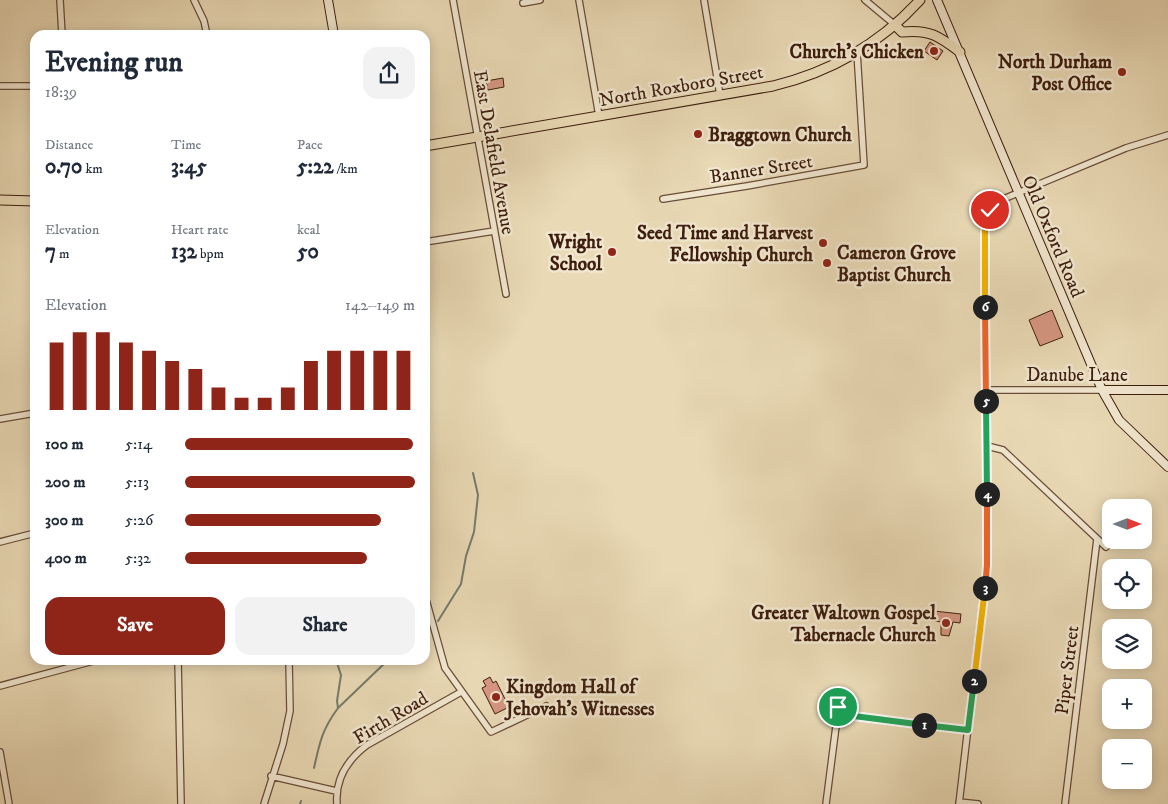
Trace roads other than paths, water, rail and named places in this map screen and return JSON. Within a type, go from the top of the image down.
[{"type":"main road","name":"North Roxboro Street","points":[[430,145],[802,79],[821,72],[857,52],[895,25],[920,0]]},
{"type":"main road","points":[[895,25],[902,32],[919,31],[933,34],[960,52]]},
{"type":"main road","points":[[0,200],[30,201]]},
{"type":"street","points":[[60,0],[62,30]]},
{"type":"street","points":[[194,0],[204,21],[206,30]]},
{"type":"street","points":[[328,0],[333,30]]},
{"type":"street","name":"East Delafield Avenue","points":[[453,0],[476,137],[506,294]]},
{"type":"street","points":[[523,3],[540,0]]},
{"type":"street","points":[[579,0],[599,116]]},
{"type":"street","points":[[704,0],[720,95]]},
{"type":"street","points":[[865,0],[895,25]]},
{"type":"street","name":"Old Oxford Road","points":[[937,0],[1102,390],[1119,420],[1168,467]]},
{"type":"street","name":"Banner Street","points":[[663,198],[747,186],[864,165],[857,52]]},
{"type":"street","points":[[0,86],[30,86]]},
{"type":"street","points":[[978,804],[959,803],[987,565],[986,220],[994,206],[1018,193],[1126,148],[1168,135]]},
{"type":"street","points":[[430,241],[494,231]]},
{"type":"street","name":"Danube Lane","points":[[986,390],[1168,390]]},
{"type":"street","points":[[0,418],[30,414]]},
{"type":"street","points":[[987,446],[1003,450],[1102,543]]},
{"type":"street","points":[[0,542],[30,534]]},
{"type":"street","name":"Piper Street","points":[[1065,804],[1097,539]]},
{"type":"street","points":[[430,615],[443,664],[491,732],[546,706]]},
{"type":"street","points":[[0,686],[78,665]]},
{"type":"street","points":[[178,665],[181,804]]},
{"type":"street","points":[[264,804],[290,711],[289,665]]},
{"type":"street","name":"Firth Road","points":[[337,804],[336,791],[340,777],[355,754],[367,745],[461,692]]},
{"type":"street","points":[[826,804],[839,703]]},
{"type":"street","points":[[838,714],[968,730]]},
{"type":"street","points":[[0,752],[3,788],[9,804]]},
{"type":"street","points":[[271,776],[336,791]]},
{"type":"waterway","points":[[438,621],[461,584],[466,556],[474,532],[478,495],[473,473]]},
{"type":"waterway","points":[[338,665],[341,675],[337,701],[338,708]]},
{"type":"waterway","points":[[314,768],[322,736],[338,708],[383,665]]},
{"type":"place","name":"Church's Chicken","points":[[934,51]]},
{"type":"place","name":"North Durham Post Office","points":[[1122,72]]},
{"type":"place","name":"Braggtown Church","points":[[698,134]]},
{"type":"place","name":"Seed Time and Harvest Fellowship Church","points":[[823,243]]},
{"type":"place","name":"Wright School","points":[[612,252]]},
{"type":"place","name":"Cameron Grove Baptist Church","points":[[827,263]]},
{"type":"place","name":"Greater Waltown Gospel Tabernacle Church","points":[[946,623]]},
{"type":"place","name":"Kingdom Hall of Jehovah’s Witnesses","points":[[496,697]]}]
